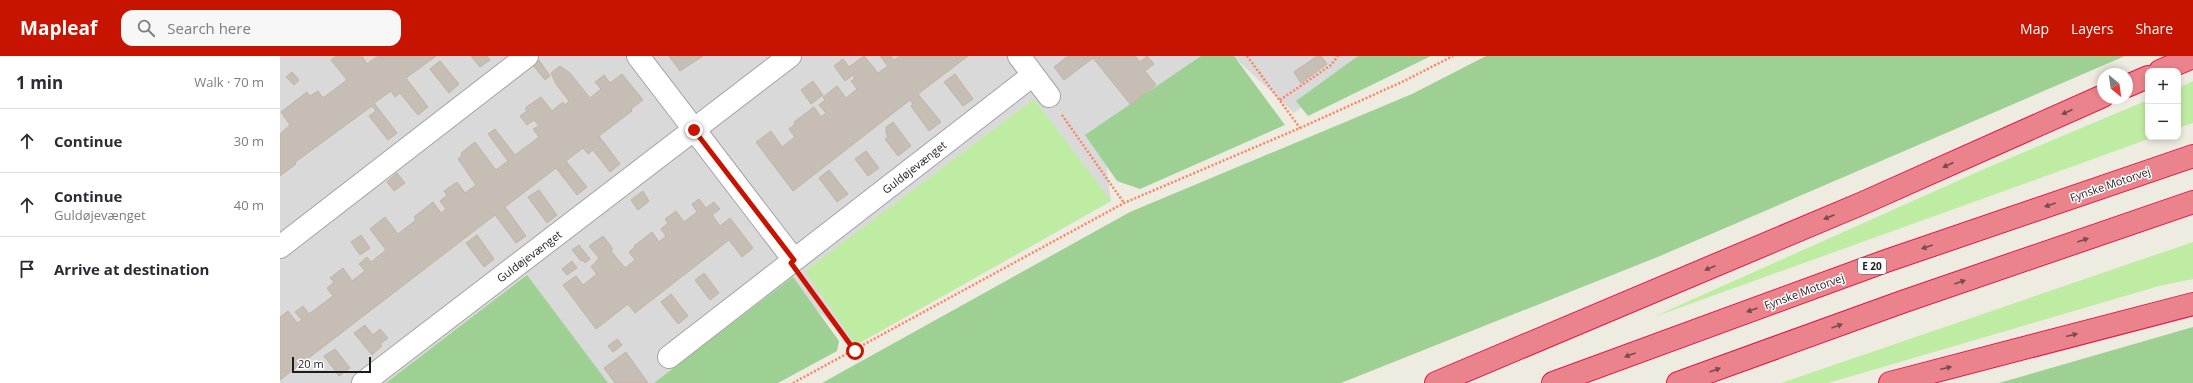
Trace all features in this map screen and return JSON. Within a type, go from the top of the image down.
[{"type":"highway","points":[[2167,68],[2193,57]]},
{"type":"highway","points":[[2133,83],[2145,77]]},
{"type":"highway","points":[[1436,383],[1863,203],[2097,99]]},
{"type":"highway","name":"Fynske Motorvej","points":[[1553,383],[1886,261],[2193,156]]},
{"type":"highway","points":[[1678,383],[1902,302],[2193,202]]},
{"type":"highway","points":[[1890,383],[2193,304]]},
{"type":"street","points":[[280,248],[527,56]]},
{"type":"street","points":[[638,56],[792,261]]},
{"type":"street","name":"Guldøjevænget","points":[[363,383],[790,56]]},
{"type":"street","points":[[1018,56],[1049,96]]},
{"type":"street","name":"Guldøjevænget","points":[[669,357],[1033,75]]},
{"type":"path","points":[[1247,56],[1300,128]]},
{"type":"path","points":[[1280,100],[1331,65],[1338,56]]},
{"type":"path","points":[[793,383],[855,351],[1124,203],[1300,128],[1404,81],[1453,56]]},
{"type":"path","points":[[1049,96],[1124,203]]},
{"type":"path","points":[[792,261],[855,351]]},
{"type":"shaded area","points":[[280,56],[1202,56],[1101,126],[1111,201],[856,345],[803,298],[676,383],[280,383]]},
{"type":"shaded area","points":[[1233,56],[1369,56],[1294,113]]},
{"type":"green space","points":[[1201,56],[1234,56],[1285,125],[1140,189],[1117,181],[1085,135]]},
{"type":"green space","points":[[1358,56],[1431,56],[1308,116],[1296,101]]},
{"type":"green space","points":[[1486,56],[2125,56],[1660,256],[1341,383],[822,383],[1130,212],[1412,94]]},
{"type":"green space","points":[[2193,81],[2193,123],[2181,127],[2181,104],[2181,87]]},
{"type":"green space","points":[[1034,99],[1111,201],[856,345],[805,271]]},
{"type":"green space","points":[[2145,101],[2146,140],[1651,318],[1991,166]]},
{"type":"green space","points":[[2193,242],[2193,279],[2159,286],[1828,383],[1781,383]]},
{"type":"green space","points":[[527,275],[608,383],[386,383]]},
{"type":"green space","points":[[793,277],[839,341],[837,351],[778,383],[654,383]]},
{"type":"green space","points":[[2193,327],[2193,383],[1999,383]]},
{"type":"building","points":[[336,56],[362,56],[367,64],[378,56],[436,56],[406,78],[428,107],[418,115],[400,93],[395,97],[391,91],[374,103],[397,133],[388,140],[369,116],[376,111],[372,106],[294,163],[296,164],[280,176],[280,134],[290,125],[281,112],[307,92],[310,96],[318,91],[323,98],[347,80],[331,60]]},
{"type":"building","points":[[471,56],[487,56],[490,60],[480,67]]},
{"type":"building","points":[[669,56],[703,56],[680,71]]},
{"type":"building","points":[[864,56],[878,73],[888,66],[880,56],[891,56],[894,60],[900,56],[968,56],[918,94],[941,122],[929,131],[911,106],[913,104],[910,100],[793,191],[756,142],[771,131],[782,147],[795,137],[789,129],[795,124],[794,122],[814,107],[821,117],[826,113],[819,105],[825,100],[823,97],[837,86],[846,98],[857,89],[851,81],[855,78],[853,75],[845,81],[834,66],[843,59],[849,67]]},
{"type":"building","points":[[1068,56],[1135,56],[1140,62],[1147,56],[1154,64],[1145,71],[1156,85],[1131,105],[1093,58],[1064,80],[1054,67]]},
{"type":"building","points":[[1317,56],[1321,56],[1327,64],[1301,83],[1294,72]]},
{"type":"building","points":[[539,60],[550,76],[545,80],[533,65]]},
{"type":"building","points":[[440,61],[459,84],[449,93],[430,69]]},
{"type":"building","points":[[560,66],[570,73],[590,98],[601,89],[595,82],[604,75],[610,83],[622,74],[643,100],[631,109],[632,111],[599,136],[620,164],[610,172],[593,150],[588,154],[583,148],[566,161],[587,187],[577,195],[556,168],[505,207],[526,236],[516,243],[495,215],[280,380],[280,317],[288,311],[297,323],[302,320],[295,312],[303,306],[309,314],[333,296],[327,288],[334,282],[330,278],[343,268],[352,281],[365,271],[359,264],[367,257],[371,262],[386,250],[370,229],[385,217],[398,234],[416,220],[414,217],[433,202],[441,213],[446,209],[440,201],[447,195],[444,191],[457,182],[465,193],[476,185],[458,159],[462,155],[461,153],[475,142],[496,170],[508,161],[488,134],[495,129],[515,155],[539,137],[533,129],[539,126],[534,120],[527,125],[520,116],[527,111],[525,108],[541,97],[552,111],[563,102],[565,105],[569,101],[556,84],[551,73]]},
{"type":"building","points":[[292,72],[299,80],[294,85],[286,77]]},
{"type":"building","points":[[955,74],[973,99],[963,106],[944,82]]},
{"type":"building","points":[[813,81],[823,95],[811,104],[801,90]]},
{"type":"building","points":[[893,122],[911,146],[898,156],[885,139],[888,137],[886,127]]},
{"type":"building","points":[[866,151],[879,168],[868,176],[855,159]]},
{"type":"building","points":[[829,170],[848,194],[837,202],[819,178]]},
{"type":"building","points":[[397,173],[405,183],[394,191],[387,182]]},
{"type":"building","points":[[539,190],[557,215],[547,223],[528,197]]},
{"type":"building","points":[[643,191],[649,201],[638,210],[631,200]]},
{"type":"building","points":[[699,199],[706,208],[714,202],[720,209],[712,215],[720,226],[730,218],[753,248],[742,257],[729,240],[635,313],[628,304],[596,329],[563,285],[576,276],[583,285],[597,274],[591,267],[599,258],[589,246],[603,236],[613,249],[611,251],[625,268],[635,260],[629,252],[635,247],[634,246],[652,232],[659,242],[666,236],[661,229],[668,223],[665,219],[676,211],[684,222],[697,212],[692,204]]},
{"type":"building","points":[[361,235],[370,248],[360,255],[351,242]]},
{"type":"building","points":[[477,235],[494,259],[484,267],[466,243]]},
{"type":"building","points":[[579,245],[590,259],[585,263],[583,260],[581,261],[572,250]]},
{"type":"building","points":[[572,261],[577,268],[567,275],[562,269]]},
{"type":"building","points":[[704,273],[719,293],[710,300],[695,280]]},
{"type":"building","points":[[671,294],[688,316],[678,324],[661,302]]},
{"type":"building","points":[[365,325],[373,335],[380,329],[388,338],[380,344],[382,346],[372,355],[354,333]]},
{"type":"building","points":[[617,339],[622,345],[613,352],[608,346]]},
{"type":"building","points":[[335,349],[350,368],[339,376],[324,356]]},
{"type":"building","points":[[626,352],[648,383],[615,383],[604,368]]},
{"type":"route","points":[[694,130],[794,260],[791,263],[810,287],[855,351]]}]
